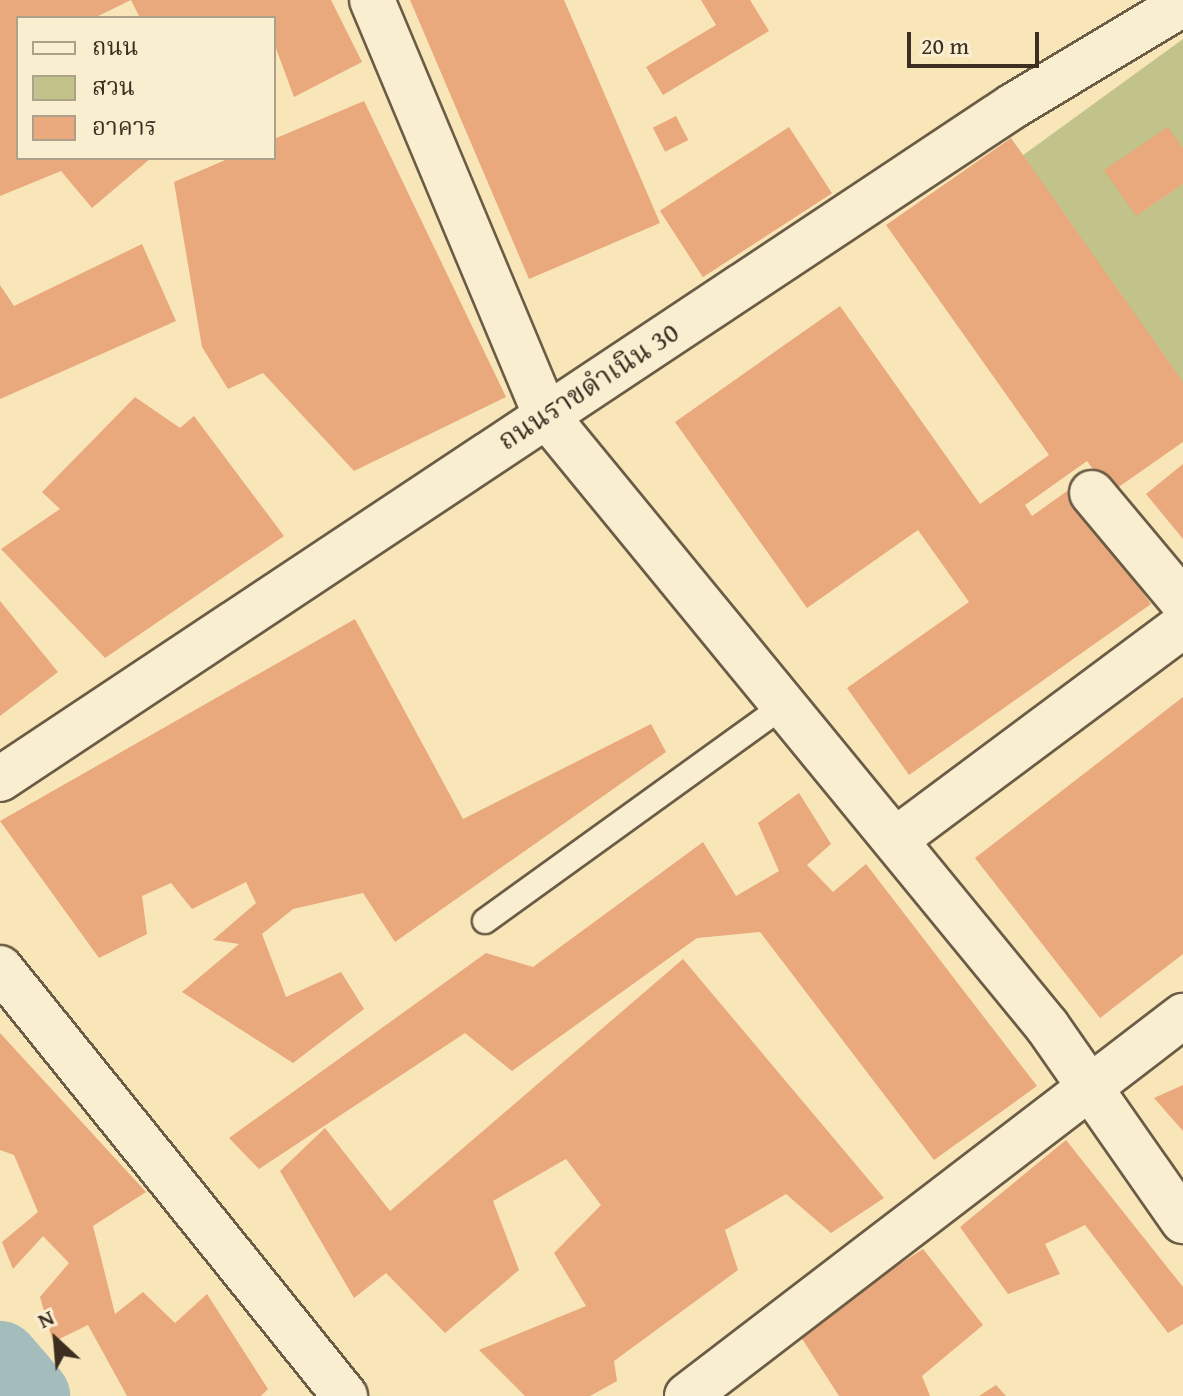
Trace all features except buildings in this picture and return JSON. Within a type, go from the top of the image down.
[{"type":"street","points":[[372,0],[545,414],[1047,1026],[1089,1091],[1183,1221]]},
{"type":"street","name":"ถนนราขดำเนิน 30","points":[[0,779],[545,414],[1013,106],[1183,4]]},
{"type":"street","points":[[1092,493],[1183,602]]},
{"type":"street","points":[[895,840],[1183,625]]},
{"type":"street","points":[[0,968],[345,1396]]},
{"type":"street","points":[[687,1396],[1183,1016]]},
{"type":"lane","points":[[485,921],[784,705]]},
{"type":"green space","points":[[1183,39],[1183,411],[1008,166]]},
{"type":"waterway","points":[[0,1360],[31,1396]]}]
